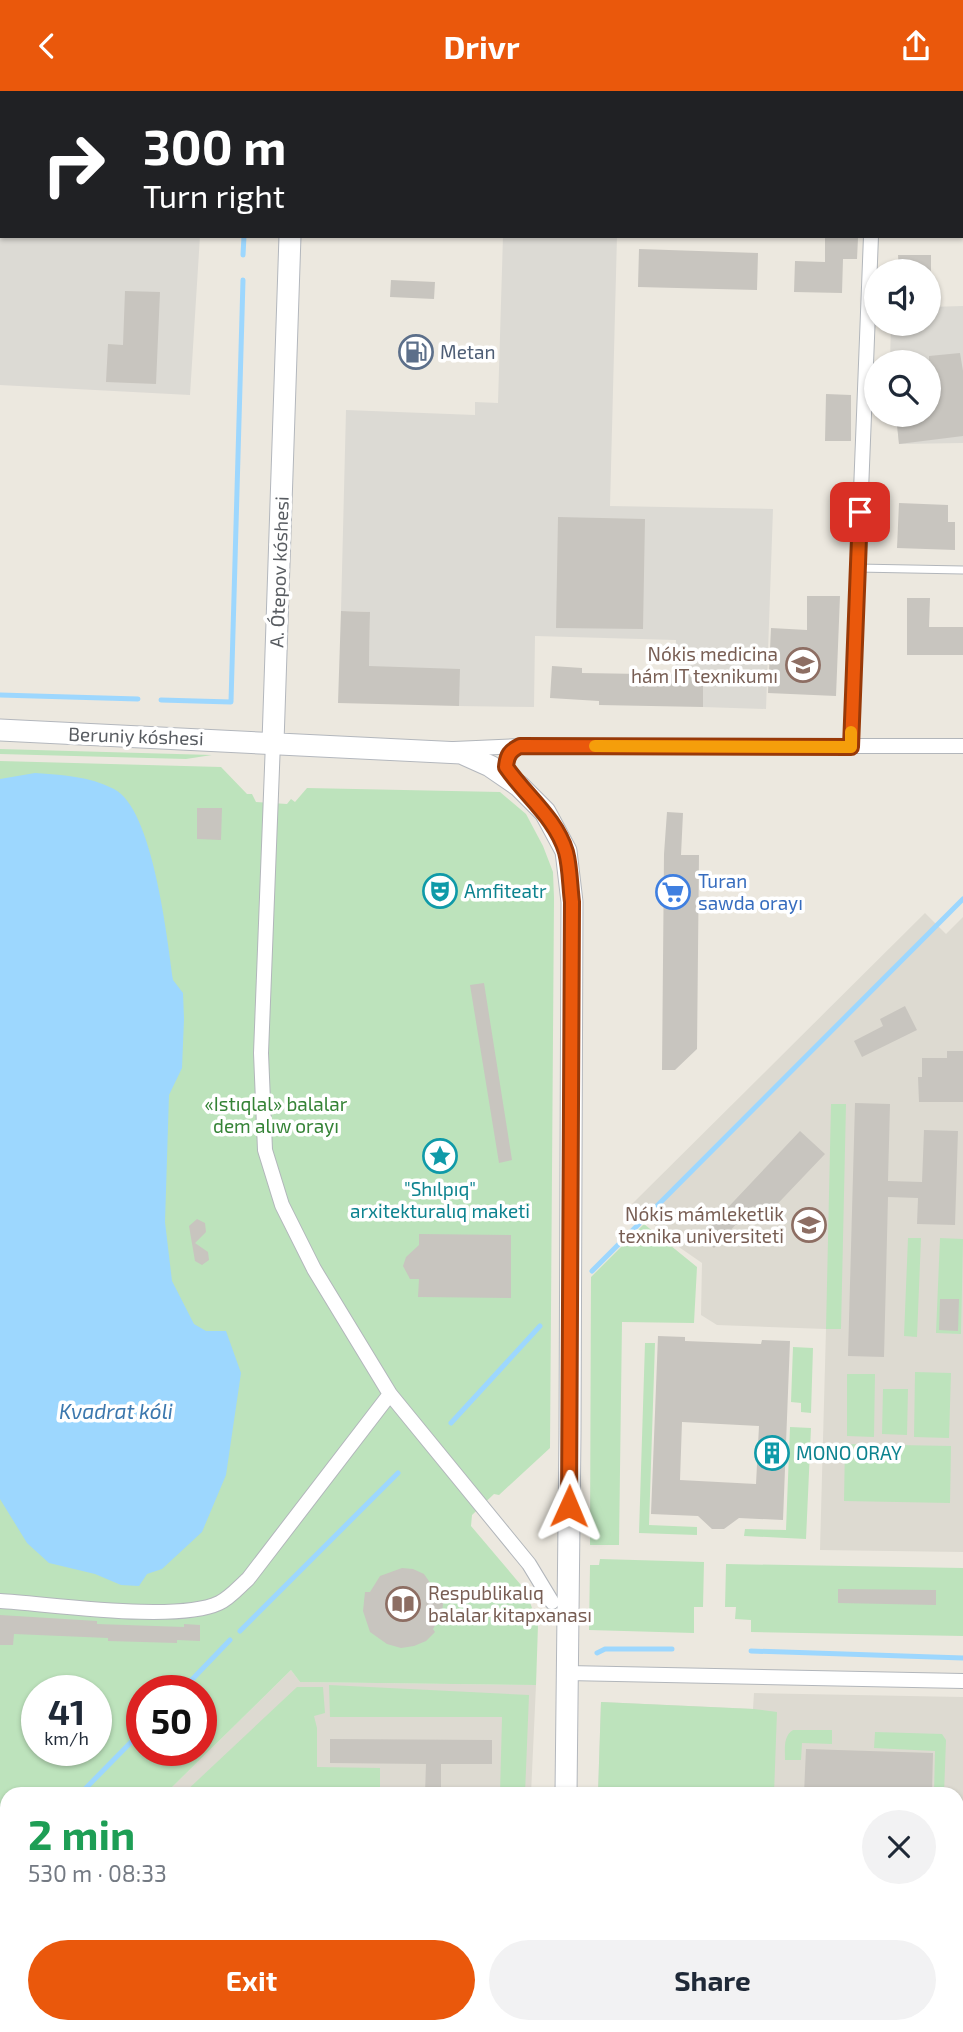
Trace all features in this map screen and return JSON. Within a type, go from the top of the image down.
[{"type":"main road","name":"A. Ótepov kóshesi","points":[[273,742],[290,238]]},
{"type":"main road","name":"Beruniy kóshesi","points":[[0,730],[273,742]]},
{"type":"main road","points":[[273,742],[461,753],[490,766],[519,786],[545,812],[566,851],[572,902],[566,1787]]},
{"type":"street","points":[[851,747],[871,238]]},
{"type":"street","points":[[273,742],[261,1053],[265,1150],[282,1205],[314,1269],[390,1394],[529,1563],[552,1602]]},
{"type":"street","points":[[519,786],[506,767],[506,757],[520,746]]},
{"type":"street","points":[[439,750],[520,746],[963,746]]},
{"type":"street","points":[[0,1601],[154,1612],[206,1607],[223,1602],[248,1579],[390,1394]]},
{"type":"street","points":[[567,1673],[963,1681]]},
{"type":"lane","points":[[857,568],[963,571]]},
{"type":"shaded area","points":[[0,238],[200,238],[190,395],[0,385]]},
{"type":"shaded area","points":[[503,238],[617,238],[610,506],[773,509],[766,709],[703,707],[703,675],[675,674],[676,640],[535,636],[534,707],[459,706],[369,666],[370,612],[341,611],[346,410],[475,415],[475,402],[498,403]]},
{"type":"shaded area","points":[[963,306],[963,443],[899,444],[897,427],[941,427],[941,350],[890,350],[891,336],[941,336],[941,307]]},
{"type":"shaded area","name":"Nókis mámleketlik texnika universiteti","points":[[925,913],[946,934],[963,917],[963,1552],[820,1550],[826,1329],[717,1325],[701,1315],[702,1263],[676,1245],[632,1204]]},
{"type":"shaded area","points":[[291,1670],[300,1682],[536,1685],[531,1787],[172,1787],[193,1766],[217,1766],[217,1743]]},
{"type":"shaded area","points":[[754,1693],[963,1697],[963,1787],[598,1787],[601,1702],[753,1709]]},
{"type":"green space","points":[[0,749],[212,755],[186,759],[0,754]]},
{"type":"green space","name":"«Istıqlal» balalar dem alıw orayı","points":[[0,761],[221,767],[247,794],[252,794],[256,802],[287,804],[291,799],[295,802],[307,788],[500,792],[526,814],[553,872],[550,1448],[499,1495],[494,1494],[472,1515],[471,1526],[526,1591],[538,1625],[536,1685],[300,1682],[291,1670],[217,1743],[217,1675],[126,1675],[126,1766],[193,1766],[172,1787],[0,1787]]},
{"type":"green space","points":[[831,1104],[846,1104],[841,1329],[826,1329]]},
{"type":"green space","points":[[644,1224],[697,1267],[694,1323],[622,1322],[619,1545],[590,1545],[591,1277]]},
{"type":"green space","points":[[908,1238],[921,1238],[917,1337],[904,1336]]},
{"type":"green space","points":[[940,1238],[963,1239],[961,1334],[936,1333]]},
{"type":"green space","points":[[645,1343],[655,1343],[649,1525],[697,1527],[697,1535],[639,1533]]},
{"type":"green space","points":[[793,1347],[813,1348],[811,1413],[801,1412],[801,1403],[791,1402]]},
{"type":"green space","points":[[915,1372],[951,1373],[949,1438],[914,1437]]},
{"type":"green space","points":[[847,1374],[875,1374],[874,1437],[847,1436]]},
{"type":"green space","points":[[883,1389],[908,1389],[907,1435],[882,1434]]},
{"type":"green space","points":[[790,1427],[811,1428],[806,1539],[744,1536],[745,1529],[786,1530]]},
{"type":"green space","points":[[845,1444],[951,1446],[950,1503],[844,1501]]},
{"type":"green space","points":[[600,1559],[704,1562],[703,1607],[694,1607],[694,1633],[589,1630],[590,1565],[599,1565]]},
{"type":"green space","points":[[726,1564],[963,1568],[963,1636],[751,1632],[751,1620],[735,1619],[736,1607],[725,1607]]},
{"type":"green space","points":[[329,1685],[529,1695],[525,1787],[500,1787],[502,1717],[330,1717]]},
{"type":"green space","points":[[297,1687],[323,1687],[325,1713],[314,1716],[317,1728],[317,1767],[380,1768],[380,1787],[190,1787],[213,1766],[217,1766],[217,1762]]},
{"type":"green space","points":[[601,1702],[777,1712],[774,1787],[598,1787]]},
{"type":"green space","points":[[793,1730],[832,1730],[832,1744],[802,1743],[801,1760],[785,1760],[786,1739]]},
{"type":"green space","points":[[875,1732],[942,1734],[946,1740],[944,1787],[934,1787],[935,1751],[874,1748]]},
{"type":"water","name":"Kvadrat kóli","points":[[35,773],[85,779],[114,789],[127,801],[139,821],[148,847],[162,906],[173,980],[183,993],[182,1068],[169,1095],[165,1222],[172,1281],[194,1324],[206,1331],[226,1331],[241,1373],[226,1475],[202,1532],[162,1569],[147,1574],[139,1586],[121,1585],[95,1574],[49,1563],[27,1543],[0,1499],[0,779]]},
{"type":"building","points":[[825,238],[858,238],[857,259],[843,259],[842,293],[794,292],[795,261],[825,262]]},
{"type":"building","points":[[639,249],[758,253],[757,290],[638,287]]},
{"type":"building","points":[[898,255],[931,255],[931,259],[898,259]]},
{"type":"building","points":[[391,280],[435,282],[434,299],[390,297]]},
{"type":"building","points":[[125,291],[160,292],[156,384],[106,382],[108,344],[123,345]]},
{"type":"building","points":[[960,353],[963,371],[963,436],[899,444],[897,427],[941,427],[941,355]]},
{"type":"building","points":[[826,394],[851,395],[851,441],[825,441]]},
{"type":"building","points":[[899,503],[948,505],[948,522],[955,522],[955,550],[897,548]]},
{"type":"building","points":[[558,517],[645,519],[643,629],[556,628]]},
{"type":"building","points":[[807,596],[840,596],[836,696],[768,693],[771,628],[807,630]]},
{"type":"building","points":[[907,598],[930,598],[929,627],[963,627],[963,655],[907,655]]},
{"type":"building","points":[[341,611],[370,612],[369,666],[460,669],[459,706],[338,703]]},
{"type":"building","points":[[552,666],[582,668],[582,673],[703,675],[703,707],[599,705],[599,701],[550,698]]},
{"type":"building","points":[[197,808],[222,808],[221,840],[197,839]]},
{"type":"building","points":[[667,812],[683,813],[681,855],[699,855],[697,1049],[675,1070],[662,1070],[664,854]]},
{"type":"building","points":[[484,983],[512,1160],[499,1163],[470,985]]},
{"type":"building","points":[[905,1006],[917,1030],[862,1057],[854,1041],[883,1026],[880,1019]]},
{"type":"building","points":[[947,1051],[963,1051],[963,1102],[919,1102],[918,1077],[922,1077],[922,1058],[947,1058]]},
{"type":"building","points":[[855,1103],[890,1104],[888,1181],[922,1182],[924,1130],[958,1131],[955,1225],[917,1224],[918,1198],[888,1197],[884,1357],[848,1356]]},
{"type":"building","points":[[800,1131],[825,1154],[765,1217],[753,1206],[714,1248],[701,1236]]},
{"type":"building","points":[[197,1219],[205,1223],[206,1232],[195,1243],[208,1252],[209,1260],[202,1265],[195,1261],[189,1226]]},
{"type":"building","points":[[419,1234],[511,1235],[511,1298],[418,1297],[419,1279],[410,1279],[403,1266],[406,1257],[419,1245]]},
{"type":"building","points":[[940,1299],[959,1299],[958,1331],[939,1330]]},
{"type":"building","name":"MONO ORAY","points":[[658,1336],[685,1337],[685,1341],[761,1344],[762,1340],[790,1341],[783,1520],[739,1518],[724,1529],[712,1529],[698,1516],[651,1514]],"holes":[[[682,1422],[759,1426],[756,1484],[680,1480]]]},
{"type":"building","points":[[402,1568],[424,1574],[438,1594],[442,1593],[443,1604],[442,1613],[433,1629],[435,1632],[426,1641],[401,1648],[387,1644],[370,1632],[363,1611],[365,1592],[370,1592],[380,1576]]},
{"type":"building","points":[[838,1589],[936,1590],[936,1605],[838,1603]]},
{"type":"building","points":[[0,1615],[97,1621],[97,1624],[184,1627],[184,1624],[200,1625],[200,1641],[108,1641],[108,1638],[14,1634],[13,1645],[0,1645]]},
{"type":"building","points":[[330,1739],[492,1740],[492,1764],[441,1764],[441,1787],[425,1787],[426,1764],[330,1763]]},
{"type":"building","points":[[806,1749],[933,1753],[932,1787],[804,1787]]},
{"type":"waterway","points":[[243,255],[244,238]]},
{"type":"waterway","points":[[161,700],[231,702],[243,280]]},
{"type":"waterway","points":[[0,695],[138,699]]},
{"type":"waterway","points":[[592,1271],[963,899]]},
{"type":"waterway","points":[[451,1423],[540,1326]]},
{"type":"waterway","points":[[240,1631],[398,1473]]},
{"type":"waterway","points":[[196,1675],[230,1640]]},
{"type":"waterway","points":[[597,1653],[605,1649],[672,1649]]},
{"type":"waterway","points":[[751,1651],[963,1658]]},
{"type":"waterway","points":[[87,1787],[126,1747]]},
{"type":"slow traffic","points":[[595,746],[851,747],[851,732]]},
{"type":"place","name":"Metan","points":[[416,352]]},
{"type":"place","name":"Nókis medicina hám IT texnikumı","points":[[803,665]]},
{"type":"place","name":"Amfiteatr","points":[[440,891]]},
{"type":"place","name":"Turan sawda orayı","points":[[673,892]]},
{"type":"place","name":"\"Shılpıq\" arxitekturalıq maketi","points":[[440,1156]]},
{"type":"place","name":"Nókis mámleketlik texnika universiteti","points":[[809,1225]]},
{"type":"place","name":"MONO ORAY","points":[[772,1453]]},
{"type":"place","name":"Respublikalıq balalar kitapxanası","points":[[403,1604]]},
{"type":"route","points":[[569,1506],[572,902],[566,851],[545,812],[519,786],[506,767],[506,757],[520,746],[851,747],[860,512]]}]
